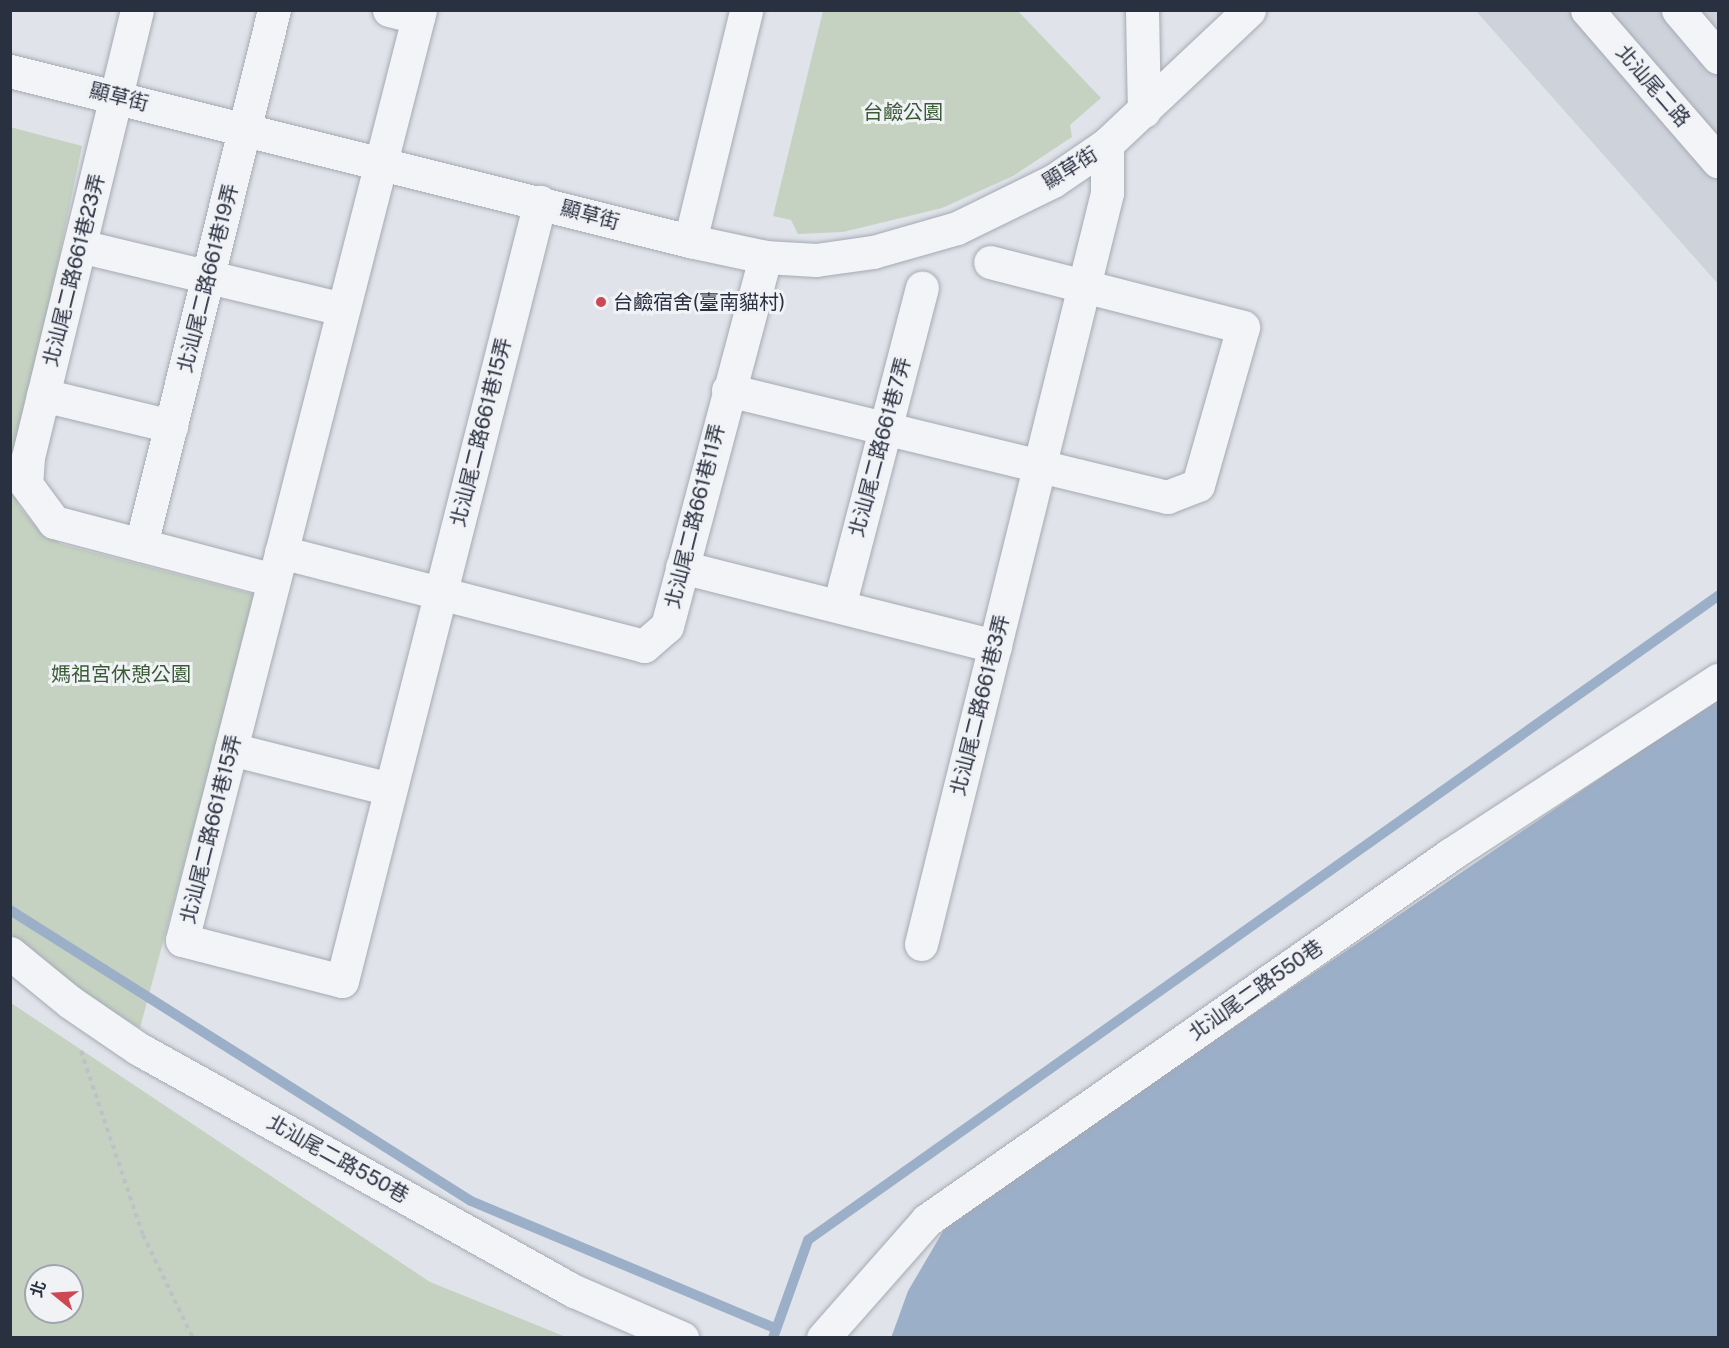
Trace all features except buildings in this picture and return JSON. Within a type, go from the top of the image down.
[{"type":"street","name":"北汕尾二路661巷23弄","points":[[54,522],[26,484],[43,394],[118,97],[137,10]]},
{"type":"street","name":"北汕尾二路661巷19弄","points":[[141,545],[274,10]]},
{"type":"street","points":[[1142,10],[1144,111]]},
{"type":"street","name":"顯草街","points":[[10,71],[690,241],[765,257],[816,260],[873,252],[957,228],[1053,181],[1107,144],[1249,10]]},
{"type":"street","name":"北汕尾二路","points":[[1587,10],[1719,160]]},
{"type":"street","points":[[1678,10],[1719,57]]},
{"type":"street","points":[[690,241],[745,11]]},
{"type":"street","points":[[382,164],[409,13]]},
{"type":"street","name":"北汕尾二路661巷3弄","points":[[921,944],[1107,193],[1107,144]]},
{"type":"street","name":"北汕尾二路661巷15弄","points":[[382,164],[342,309],[182,940],[342,981],[540,202]]},
{"type":"street","points":[[80,246],[342,309]]},
{"type":"street","name":"北汕尾二路661巷11弄","points":[[54,522],[141,545],[440,591],[644,646],[667,626],[765,257]]},
{"type":"street","points":[[728,390],[1167,497],[1198,485],[1243,327],[990,262]]},
{"type":"street","name":"北汕尾二路661巷7弄","points":[[839,606],[922,288]]},
{"type":"street","points":[[43,394],[171,426]]},
{"type":"street","points":[[682,567],[995,646]]},
{"type":"street","name":"北汕尾二路550巷","points":[[823,1338],[927,1220],[1451,854],[1719,680]]},
{"type":"street","points":[[231,749],[390,789]]},
{"type":"street","name":"北汕尾二路550巷","points":[[10,953],[70,1002],[139,1049],[574,1292],[682,1338]]},
{"type":"path","points":[[70,1002],[73,1029],[143,1235],[193,1338]]},
{"type":"shaded area","points":[[1476,11],[1718,11],[1718,284]]},
{"type":"green space","name":"台鹼公園","points":[[823,11],[1018,11],[1101,98],[1070,125],[1072,137],[1013,176],[942,208],[843,232],[798,234],[791,220],[773,216]]},
{"type":"green space","name":"媽祖宮休憩公園","points":[[10,127],[82,146],[13,480],[18,505],[37,528],[61,544],[256,595],[140,1028],[97,1002],[11,934]]},
{"type":"green space","points":[[11,1003],[430,1282],[566,1337],[11,1337]]},
{"type":"water","points":[[1718,698],[1718,1337],[891,1338],[908,1291],[949,1221]]},
{"type":"waterway","points":[[773,1338],[808,1240],[1718,596]]},
{"type":"waterway","points":[[10,910],[471,1201],[775,1328]]},
{"type":"place","name":"台鹼宿舍(臺南貓村)","points":[[601,302]]}]
